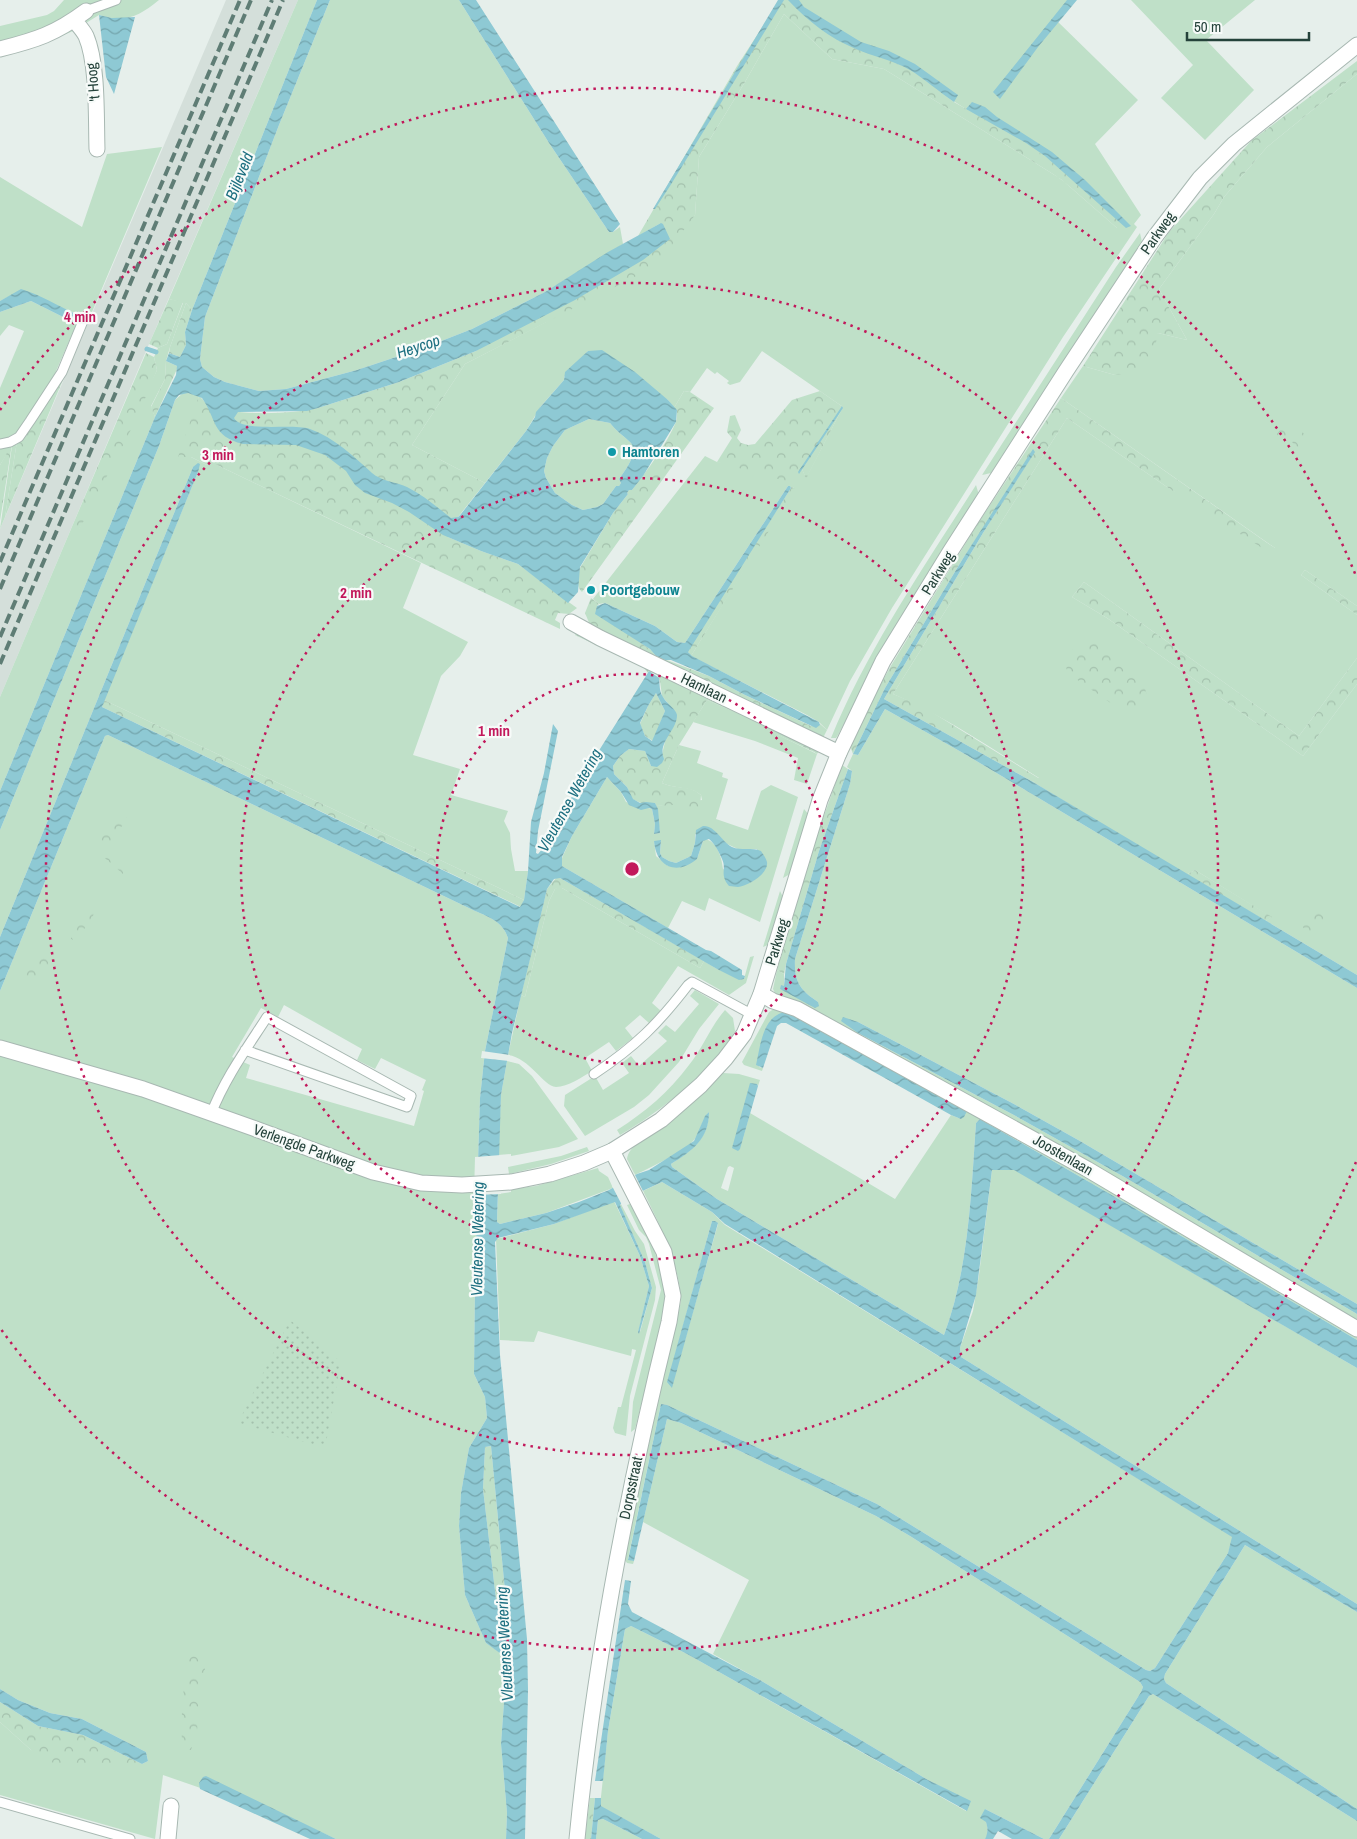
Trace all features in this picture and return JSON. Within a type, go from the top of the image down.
[{"type":"street","points":[[0,49],[37,39],[66,26],[84,10]]},
{"type":"street","name":"'t Hoog","points":[[84,10],[85,34],[90,48],[94,78],[97,149]]},
{"type":"street","name":"Parkweg","points":[[612,1151],[661,1120],[700,1085],[725,1059],[744,1034],[761,994],[818,808],[839,753],[883,661],[1072,362],[1169,216],[1200,178],[1234,144],[1357,45]]},
{"type":"street","name":"Hamlaan","points":[[571,622],[839,753]]},
{"type":"street","name":"Joostenlaan","points":[[761,994],[797,1009],[1002,1121],[1357,1328]]},
{"type":"street","name":"Verlengde Parkweg","points":[[0,1048],[96,1075],[212,1114],[373,1172],[421,1183],[462,1185],[511,1182],[550,1174],[584,1163],[612,1151]]},
{"type":"street","name":"Dorpsstraat","points":[[577,1839],[588,1738],[609,1596],[632,1479],[669,1322],[673,1296],[664,1252],[612,1151]]},
{"type":"street","points":[[168,1839],[171,1806]]},
{"type":"lane","points":[[84,10],[116,0]]},
{"type":"lane","points":[[0,444],[10,442],[19,437],[30,421],[62,372],[82,321]]},
{"type":"lane","points":[[594,1074],[619,1057],[648,1032],[668,1011],[688,984],[692,982],[753,1015]]},
{"type":"lane","points":[[212,1114],[219,1095],[245,1050],[267,1017],[411,1096],[406,1107],[245,1050]]},
{"type":"lane","points":[[0,1802],[130,1839]]},
{"type":"shaded area","points":[[226,0],[298,0],[149,344],[0,697],[0,529]]},
{"type":"green space","points":[[64,0],[159,0],[145,11],[131,17],[117,18],[99,15],[73,31],[43,44],[0,56],[0,26],[47,15],[54,11]]},
{"type":"green space","points":[[298,0],[317,0],[192,310],[186,303],[166,361],[165,379],[151,406],[155,417],[0,791],[0,697],[71,529],[79,529],[157,370],[154,357],[158,348],[167,344],[183,303],[169,299]]},
{"type":"green space","points":[[330,0],[459,0],[549,143],[609,232],[613,232],[620,227],[623,244],[545,292],[472,329],[426,347],[357,370],[286,389],[259,391],[225,382],[214,377],[202,367],[200,359],[205,317],[279,125]]},
{"type":"green space","points":[[780,0],[795,0],[856,49],[893,61],[911,70],[954,102],[1026,143],[1062,169],[1126,228],[1117,228],[1061,179],[884,69],[832,59],[784,14],[699,157],[695,215],[669,250],[646,271],[465,364],[412,445],[485,483],[458,517],[448,537],[518,564],[577,608],[569,614],[558,613],[555,620],[560,623],[560,629],[217,465],[207,465],[191,457],[178,457],[199,396],[208,404],[231,411],[246,413],[293,412],[318,408],[399,382],[476,351],[661,223],[638,236],[737,66]]},
{"type":"green space","points":[[795,0],[1069,0],[1054,18],[1138,100],[1095,144],[1141,215],[1134,224],[1137,227],[1063,337],[892,608],[850,681],[827,730],[819,722],[807,715],[691,656],[794,488],[788,486],[685,643],[677,642],[655,626],[605,603],[599,604],[593,599],[705,456],[717,462],[802,469],[806,478],[843,407],[762,351],[740,382],[730,385],[727,383],[729,381],[717,372],[715,374],[707,368],[690,392],[684,391],[674,408],[668,400],[588,351],[541,406],[526,431],[485,483],[412,445],[465,364],[546,322],[695,215],[699,157],[784,14],[832,59],[884,69],[1058,177],[980,118],[933,88],[856,49]],"holes":[[[1065,182],[1125,228],[1117,228]]]},
{"type":"green space","points":[[1131,0],[1255,0],[1206,40],[1254,90],[1205,140],[1161,98],[1193,65]]},
{"type":"green space","points":[[1357,61],[1357,74],[1267,147],[1224,197],[1214,214],[1159,289],[1187,340],[1158,333],[1150,371],[1115,375],[1083,366],[1169,232],[1251,141]]},
{"type":"green space","points":[[1357,74],[1357,606],[1305,570],[1301,575],[1357,615],[1357,658],[1299,736],[1084,582],[1072,597],[1107,618],[1303,756],[1357,684],[1357,975],[1266,921],[1271,917],[1195,870],[1186,875],[1033,782],[1039,778],[986,744],[931,712],[893,694],[1067,418],[1167,487],[1275,548],[1061,398],[1083,366],[1115,375],[1158,333],[1187,340],[1159,289],[1214,214],[1224,197],[1267,147]]},
{"type":"green space","points":[[162,147],[89,319],[80,316],[53,378],[16,433],[7,438],[0,439],[0,388],[24,331],[9,325],[0,336],[0,312],[31,301],[73,322],[76,314],[22,290],[0,301],[0,177],[82,227],[107,154]]},
{"type":"green space","points":[[1140,233],[1142,242],[991,473],[982,475],[1116,267]]},
{"type":"green space","points":[[169,299],[183,302],[167,344],[158,348],[149,344]]},
{"type":"green space","points":[[186,303],[192,310],[185,332],[186,345],[180,357],[169,353]]},
{"type":"green space","points":[[146,353],[154,357],[157,370],[136,420],[79,530],[71,529]]},
{"type":"green space","points":[[166,361],[177,366],[177,369],[155,417],[151,407],[165,379]]},
{"type":"green space","points":[[68,368],[5,517],[17,441]]},
{"type":"green space","points":[[684,391],[690,392],[714,408],[582,592],[578,581],[580,568],[613,513],[628,494],[629,489],[632,490],[638,483],[667,440],[677,418],[677,410],[674,408]]},
{"type":"green space","points":[[820,391],[843,407],[806,479],[802,469],[793,483],[717,462],[732,438],[727,432],[730,416],[735,415],[741,430],[737,438],[741,443],[755,444],[792,400]]},
{"type":"green space","points":[[183,393],[199,396],[194,416],[191,457],[207,465],[217,465],[421,563],[403,608],[468,642],[460,656],[441,676],[413,755],[460,769],[451,795],[508,811],[504,821],[510,833],[515,871],[528,871],[524,900],[104,700],[198,472],[193,467],[0,937],[0,830],[159,446],[175,400]]},
{"type":"green space","points":[[1061,398],[1276,549],[1262,548],[1167,487],[1067,418],[893,694],[922,706],[1040,779],[1033,782],[884,699],[983,533],[1035,451],[962,560],[885,688],[853,754],[850,746],[892,664],[975,528]]},
{"type":"green space","points":[[589,419],[610,423],[631,443],[633,452],[619,479],[621,483],[619,486],[616,486],[603,504],[583,510],[555,493],[544,471],[547,458],[553,446],[565,430]]},
{"type":"green space","points":[[1283,426],[1301,431],[1313,445],[1300,453],[1290,439],[1276,435]]},
{"type":"green space","points":[[17,441],[5,517],[0,529],[12,446],[0,465],[0,448]]},
{"type":"green space","points":[[12,444],[0,521],[0,465]]},
{"type":"green space","points":[[976,485],[979,495],[885,646],[838,735],[836,738],[831,738],[879,640]]},
{"type":"green space","points":[[790,486],[795,489],[691,656],[688,649],[791,488]]},
{"type":"green space","points":[[1305,570],[1357,606],[1357,615],[1301,575]]},
{"type":"green space","points":[[1084,582],[1299,736],[1357,658],[1357,684],[1303,756],[1107,618],[1072,597]]},
{"type":"green space","points":[[591,598],[599,604],[597,606],[629,635],[650,649],[656,656],[709,676],[811,726],[820,724],[827,730],[823,738],[590,625],[585,613]]},
{"type":"green space","points":[[577,632],[819,751],[817,754],[761,727],[762,724],[707,700],[679,745],[662,783],[692,789],[701,795],[700,807],[696,810],[673,805],[656,806],[655,803],[641,803],[632,799],[627,787],[614,774],[613,766],[620,756],[629,749],[645,751],[651,766],[662,754],[666,738],[673,727],[671,707],[662,696],[660,681],[657,675],[649,671],[648,673],[643,667],[575,635]]},
{"type":"green space","points":[[1100,642],[1142,678],[1148,699],[1125,713],[1066,672],[1068,651]]},
{"type":"green space","points":[[656,693],[665,711],[653,741],[645,736],[640,724]]},
{"type":"green space","points":[[104,700],[524,900],[521,907],[102,707]]},
{"type":"green space","points":[[707,700],[763,724],[762,727],[817,754],[807,784],[794,780],[798,758],[755,741],[693,722]]},
{"type":"green space","points":[[885,709],[963,753],[1357,988],[1357,1304],[1012,1103],[858,1022],[858,1033],[1012,1114],[1126,1178],[1357,1314],[1357,1324],[776,995],[773,989],[777,970],[784,974],[784,986],[780,989],[818,1002],[799,985],[795,959],[850,784],[852,771],[847,767],[853,754],[858,755]]},
{"type":"green space","points":[[108,735],[490,918],[506,932],[508,938],[485,1051],[480,1098],[474,1374],[485,1397],[487,1418],[469,1448],[461,1493],[459,1526],[465,1595],[486,1643],[508,1658],[501,1744],[507,1813],[506,1839],[336,1839],[301,1823],[163,1775],[155,1839],[0,1795],[0,1722],[31,1750],[142,1764],[148,1761],[146,1752],[82,1719],[50,1713],[18,1700],[0,1689],[0,991],[105,736]],"holes":[[[284,1005],[362,1049],[357,1060],[375,1069],[381,1058],[426,1080],[414,1126],[246,1078],[250,1065],[232,1057],[261,1008],[278,1017]]]},
{"type":"green space","points":[[679,745],[701,751],[697,763],[723,773],[722,777],[728,779],[716,819],[748,830],[761,791],[771,785],[798,797],[760,922],[709,898],[705,911],[682,901],[668,928],[562,866],[562,858],[572,836],[607,777],[621,792],[626,802],[652,809],[655,824],[654,834],[660,833],[656,806],[702,800],[701,795],[692,790],[662,783]],"holes":[[[695,834],[721,838],[727,844],[738,849],[757,849],[754,880],[750,882],[723,869],[716,846],[705,839],[697,859],[668,866],[656,856],[654,841],[661,841],[660,853],[662,857],[676,863],[691,856],[695,843]]]},
{"type":"green space","points":[[842,765],[848,769],[819,851],[784,974],[777,970],[810,855]]},
{"type":"green space","points":[[804,809],[809,815],[790,874],[783,878]]},
{"type":"green space","points":[[120,812],[127,814],[127,822],[121,827],[110,843],[111,852],[123,861],[126,869],[132,872],[133,878],[131,880],[104,857],[98,846],[101,836]]},
{"type":"green space","points":[[1195,870],[1272,917],[1266,921],[1186,875]]},
{"type":"green space","points":[[556,878],[560,878],[704,961],[700,968],[562,888],[555,889],[549,901],[525,997],[521,995],[547,889]]},
{"type":"green space","points":[[559,887],[700,968],[704,961],[717,969],[744,979],[750,957],[754,956],[746,983],[729,995],[678,966],[652,1003],[661,1011],[649,1023],[640,1015],[625,1028],[633,1038],[616,1051],[609,1042],[585,1058],[592,1071],[575,1081],[556,1087],[551,1085],[523,1061],[508,1055],[521,995],[525,997],[549,901],[555,889]]},
{"type":"green space","points":[[780,891],[783,897],[770,944],[763,947]]},
{"type":"green space","points":[[94,897],[97,902],[93,916],[76,941],[71,939],[71,934],[86,910],[89,899]]},
{"type":"green space","points":[[1315,910],[1328,920],[1325,934],[1307,932],[1301,925]]},
{"type":"green space","points":[[48,956],[53,957],[54,963],[47,970],[29,981],[25,980],[23,977],[31,967]]},
{"type":"green space","points":[[695,990],[719,1004],[699,1029],[679,1062],[649,1095],[634,1107],[585,1136],[564,1106],[565,1095],[595,1076],[603,1090],[629,1073],[622,1063],[631,1056],[639,1066],[667,1041],[658,1033],[666,1025],[675,1032],[699,1004],[690,996]]},
{"type":"green space","points":[[777,1007],[1001,1123],[1357,1332],[1357,1340],[980,1119],[976,1123],[968,1230],[964,1257],[959,1284],[944,1335],[717,1199],[672,1167],[671,1164],[698,1143],[706,1130],[709,1112],[696,1137],[689,1145],[635,1175],[627,1159],[630,1151],[680,1114],[723,1073],[739,1074],[760,1080],[758,1086],[757,1084],[740,1149],[750,1113],[895,1199],[951,1115],[961,1119],[781,1013],[759,1067],[763,1068],[762,1071],[744,1065],[742,1062],[769,1012]],"holes":[[[728,1167],[734,1168],[728,1191],[721,1188]]]},
{"type":"green space","points":[[725,1010],[733,1018],[735,1031],[713,1061],[668,1103],[620,1135],[617,1130],[656,1101],[681,1075]]},
{"type":"green space","points":[[507,1061],[519,1064],[532,1076],[578,1139],[559,1147],[511,1156],[511,1154],[498,1155],[501,1095]]},
{"type":"green space","points":[[587,1147],[589,1151],[551,1164],[509,1174],[508,1167],[561,1156]]},
{"type":"green space","points":[[598,1168],[599,1171],[608,1177],[613,1188],[546,1213],[500,1224],[497,1222],[498,1194],[511,1192],[511,1189],[536,1186]]},
{"type":"green space","points":[[1014,1169],[1357,1368],[1357,1604],[961,1357],[960,1348],[973,1311],[979,1275],[992,1170]]},
{"type":"green space","points":[[662,1182],[712,1212],[725,1225],[1233,1537],[1228,1553],[1155,1668],[1150,1671],[1146,1670],[877,1504],[667,1405],[661,1404],[628,1559],[634,1561],[633,1564],[627,1563],[624,1559],[631,1523],[681,1301],[673,1258],[643,1191]],"holes":[[[712,1221],[718,1224],[681,1354],[679,1356],[675,1355]]]},
{"type":"green space","points":[[614,1201],[640,1256],[649,1286],[638,1333],[640,1332],[652,1288],[645,1262],[620,1206],[621,1204],[644,1244],[656,1287],[655,1300],[630,1396],[626,1436],[615,1433],[613,1428],[618,1407],[621,1407],[636,1350],[632,1349],[631,1356],[538,1331],[534,1342],[500,1340],[496,1239],[554,1224]]},
{"type":"green space","points":[[630,1204],[653,1247],[661,1270],[665,1297],[659,1334],[635,1429],[631,1432],[633,1402],[661,1290],[649,1244],[646,1237],[639,1230],[627,1205]]},
{"type":"green space","points":[[290,1320],[341,1362],[325,1448],[238,1423]]},
{"type":"green space","points":[[667,1419],[681,1423],[876,1516],[1140,1682],[1143,1687],[1141,1692],[1049,1839],[1044,1839],[985,1809],[988,1834],[985,1839],[661,1839],[600,1806],[608,1731],[625,1629],[631,1626],[687,1654],[966,1811],[970,1802],[928,1780],[713,1654],[749,1580],[643,1522]]},
{"type":"green space","points":[[491,1446],[506,1601],[496,1599],[483,1489],[485,1447]]},
{"type":"green space","points":[[1245,1545],[1357,1612],[1357,1809],[1166,1683],[1164,1679],[1165,1674]]},
{"type":"green space","points":[[191,1652],[202,1658],[206,1674],[199,1695],[197,1733],[191,1750],[182,1748],[182,1723],[184,1687]]},
{"type":"green space","points":[[1153,1694],[1357,1821],[1357,1839],[1059,1839],[1149,1696]]},
{"type":"green space","points":[[0,1702],[38,1726],[83,1735],[142,1764],[83,1766],[47,1762],[0,1722]]},
{"type":"green space","points":[[590,1798],[595,1798],[591,1839],[585,1839]]},
{"type":"green space","points":[[603,1819],[642,1839],[596,1839],[598,1820]]},
{"type":"water","points":[[317,0],[330,0],[279,125],[205,317],[200,359],[202,367],[214,377],[225,382],[259,391],[286,389],[357,370],[426,347],[472,329],[545,292],[608,252],[661,223],[670,239],[643,260],[575,300],[476,351],[399,382],[318,408],[307,411],[238,412],[234,418],[239,423],[247,425],[302,427],[328,437],[376,476],[413,490],[451,518],[458,517],[461,514],[526,431],[536,412],[564,380],[565,372],[588,351],[602,350],[635,372],[677,410],[676,422],[643,476],[632,490],[629,490],[613,513],[580,567],[578,592],[568,603],[518,564],[443,535],[409,512],[392,503],[365,493],[355,485],[346,471],[325,455],[296,445],[243,444],[233,441],[225,436],[216,426],[202,398],[188,393],[179,395],[175,400],[159,446],[0,830],[0,791],[155,417],[176,375],[177,366],[166,361],[169,353],[180,357],[186,345],[185,332],[192,310]],"holes":[[[589,419],[610,423],[631,443],[633,447],[632,456],[619,479],[621,483],[619,486],[616,486],[603,504],[583,510],[555,493],[544,471],[547,458],[565,430]]]},
{"type":"water","points":[[459,0],[476,0],[620,224],[613,232],[609,232],[549,143]]},
{"type":"water","points":[[778,0],[784,0],[670,186],[655,209],[653,209]]},
{"type":"water","points":[[788,0],[799,0],[804,7],[861,42],[889,51],[915,64],[958,95],[954,102],[910,70],[846,45],[828,34],[811,22]]},
{"type":"water","points":[[1067,0],[1077,0],[1038,47],[1000,99],[993,92]]},
{"type":"water","points":[[99,15],[112,18],[135,17],[114,94],[106,77]]},
{"type":"water","points":[[972,102],[985,107],[997,117],[1052,152],[1085,180],[1131,226],[1126,228],[1045,156],[966,109]]},
{"type":"water","points":[[21,289],[76,314],[73,322],[31,301],[0,312],[0,301]]},
{"type":"water","points":[[842,406],[843,408],[799,474],[798,472]]},
{"type":"water","points":[[1033,449],[1035,452],[983,533],[884,699],[1033,782],[1357,975],[1357,988],[963,753],[885,709],[858,755],[853,754],[885,688],[962,560]]},
{"type":"water","name":"Vleutense Wetering","points":[[198,463],[200,464],[102,707],[520,907],[524,900],[528,871],[531,822],[544,773],[553,724],[558,731],[538,831],[536,853],[538,854],[588,768],[649,671],[659,678],[662,695],[677,715],[674,726],[663,747],[664,759],[657,767],[651,766],[645,751],[629,749],[620,756],[613,766],[614,774],[627,787],[633,799],[640,803],[655,803],[658,809],[660,833],[654,834],[655,824],[652,809],[641,810],[629,805],[621,792],[607,777],[572,836],[562,857],[562,866],[742,970],[742,975],[745,976],[744,979],[739,980],[717,969],[560,878],[554,879],[547,889],[512,1033],[501,1095],[497,1222],[500,1224],[546,1213],[579,1202],[609,1190],[637,1174],[649,1170],[694,1141],[705,1116],[709,1112],[703,1137],[692,1149],[671,1164],[672,1167],[717,1199],[944,1335],[959,1284],[964,1257],[968,1230],[976,1123],[980,1119],[1357,1340],[1357,1368],[1014,1170],[992,1170],[976,1295],[960,1348],[961,1357],[1357,1604],[1357,1612],[1245,1545],[1165,1674],[1164,1679],[1166,1683],[1357,1809],[1357,1821],[1153,1694],[1149,1696],[1059,1839],[1049,1839],[1141,1692],[1143,1687],[1140,1682],[876,1516],[681,1423],[667,1419],[634,1561],[628,1560],[661,1404],[667,1405],[877,1504],[1150,1671],[1155,1668],[1228,1553],[1232,1537],[725,1224],[712,1212],[662,1182],[625,1199],[620,1205],[645,1262],[652,1288],[639,1334],[649,1286],[640,1256],[615,1202],[554,1224],[498,1238],[495,1242],[500,1355],[527,1639],[528,1690],[525,1839],[506,1839],[507,1813],[501,1744],[508,1659],[486,1643],[465,1595],[459,1526],[461,1493],[469,1448],[487,1418],[485,1397],[474,1374],[480,1098],[485,1051],[508,938],[506,932],[495,921],[475,911],[108,735],[105,736],[0,991],[0,937],[193,467]],"holes":[[[656,693],[665,711],[652,741],[645,736],[640,723]],[[491,1446],[506,1601],[496,1599],[483,1489],[485,1447]]]},
{"type":"water","points":[[788,486],[791,488],[688,652],[692,656],[819,722],[820,725],[816,728],[709,676],[671,660],[665,660],[656,656],[650,649],[595,614],[597,606],[605,603],[655,626],[677,642],[685,643]]},
{"type":"water","points":[[848,769],[852,771],[850,784],[795,959],[799,985],[818,1002],[819,1006],[815,1008],[780,989],[781,985],[784,986],[786,964],[819,851]]},
{"type":"water","points":[[703,826],[711,828],[732,847],[761,851],[767,862],[765,871],[757,879],[747,884],[738,887],[729,886],[724,878],[722,859],[709,839],[703,841],[697,859],[689,864],[675,868],[663,863],[656,850],[654,841],[661,840],[660,853],[662,857],[676,863],[691,856],[696,830]]},
{"type":"water","points":[[781,1013],[789,1013],[967,1111],[964,1117],[961,1119],[951,1115],[786,1023],[781,1023],[777,1026],[763,1068],[756,1065],[766,1028]]},
{"type":"water","points":[[843,1017],[858,1022],[1080,1141],[1357,1304],[1357,1314],[1126,1178],[1012,1114],[858,1033],[841,1021]]},
{"type":"water","points":[[750,1083],[757,1084],[758,1086],[738,1151],[732,1148]]},
{"type":"water","points":[[712,1221],[718,1223],[672,1388],[667,1382]]},
{"type":"water","points":[[625,1580],[631,1581],[628,1604],[632,1612],[760,1680],[928,1780],[971,1801],[967,1811],[687,1654],[631,1626],[625,1629],[608,1731],[603,1781],[595,1781]]},
{"type":"water","points":[[0,1689],[18,1700],[50,1713],[82,1719],[146,1752],[148,1761],[142,1764],[83,1735],[38,1726],[0,1702]]},
{"type":"water","points":[[206,1776],[336,1839],[310,1839],[200,1789],[199,1783]]},
{"type":"water","points":[[595,1798],[601,1798],[601,1806],[661,1839],[642,1839],[603,1819],[598,1820],[596,1839],[591,1839]]},
{"type":"water","points":[[985,1809],[1044,1839],[1012,1839],[998,1831],[993,1839],[985,1839],[987,1824],[980,1818]]},
{"type":"pier","points":[[482,1051],[510,1055],[509,1061],[481,1058]]},
{"type":"pier","points":[[501,1155],[501,1194],[474,1195],[475,1157]]},
{"type":"pier","points":[[634,1173],[644,1193],[627,1201],[623,1207],[612,1186]]},
{"type":"waterway","name":"Heycop","points":[[147,349],[156,352]]},
{"type":"railway","points":[[0,562],[240,0]]},
{"type":"railway","points":[[0,589],[251,0]]},
{"type":"railway","points":[[0,637],[272,0]]},
{"type":"railway","points":[[0,664],[283,0]]},
{"type":"place","name":"Hamtoren","points":[[612,452]]},
{"type":"place","name":"Poortgebouw","points":[[591,590]]},
{"type":"water label","name":"Bijleveld","points":[[239,176]]}]
